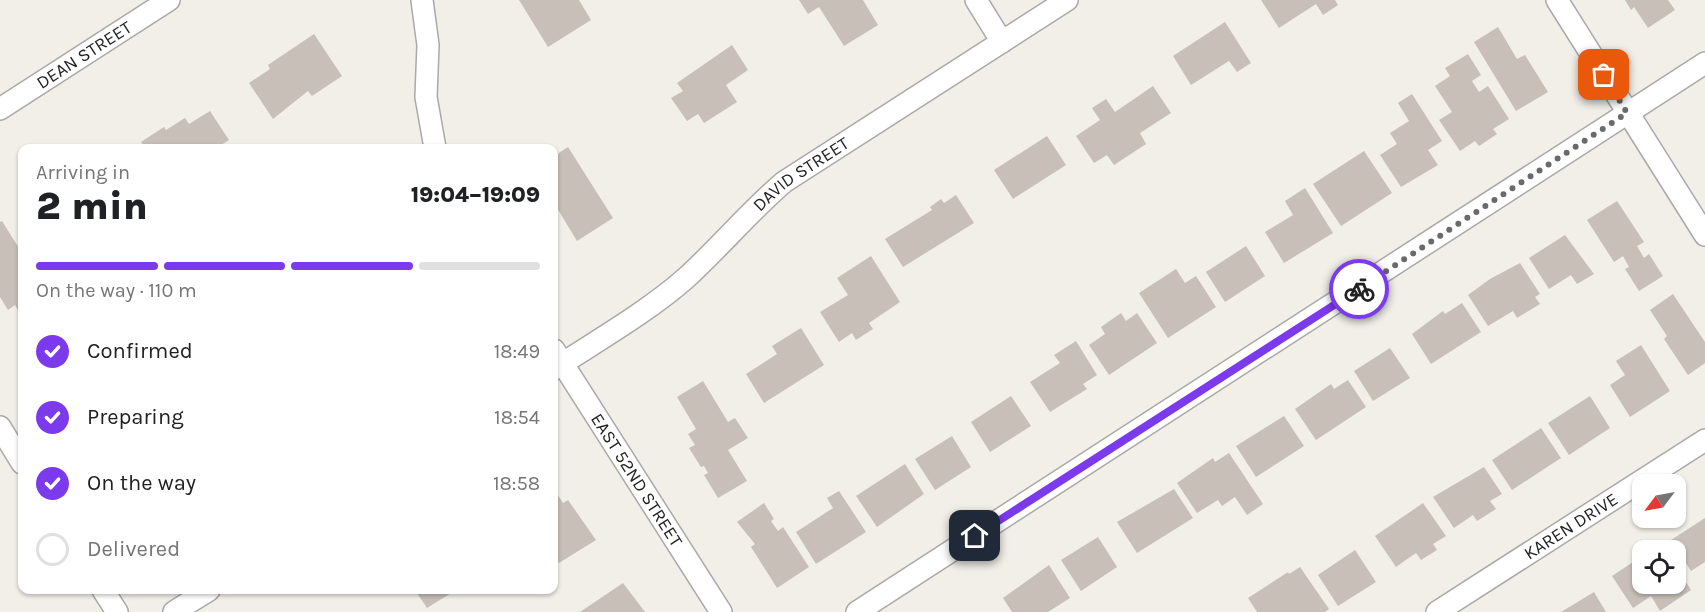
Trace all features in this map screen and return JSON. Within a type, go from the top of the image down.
[{"type":"street","name":"DEAN STREET","points":[[0,109],[169,0]]},
{"type":"street","points":[[422,0],[428,45],[426,97],[434,144]]},
{"type":"street","points":[[976,0],[1002,42]]},
{"type":"street","name":"DAVID STREET","points":[[558,359],[662,298],[686,277],[745,216],[784,182],[1067,0]]},
{"type":"street","points":[[1557,0],[1705,235]]},
{"type":"street","points":[[857,612],[1705,63]]},
{"type":"street","name":"EAST 52ND STREET","points":[[558,363],[721,612]]},
{"type":"street","points":[[0,427],[18,456]]},
{"type":"street","name":"KAREN DRIVE","points":[[1437,612],[1705,440]]},
{"type":"street","points":[[106,594],[117,612]]},
{"type":"street","points":[[174,612],[203,594]]},
{"type":"building","points":[[519,0],[579,0],[591,20],[548,47]]},
{"type":"building","points":[[799,0],[863,0],[878,25],[844,46],[819,7],[808,14]]},
{"type":"building","points":[[1261,0],[1335,0],[1338,5],[1323,15],[1316,4],[1279,28]]},
{"type":"building","points":[[1625,0],[1668,0],[1675,10],[1648,28],[1634,7],[1631,10]]},
{"type":"building","points":[[1225,22],[1251,63],[1237,72],[1229,61],[1191,85],[1173,56]]},
{"type":"building","points":[[1498,27],[1517,59],[1525,55],[1548,92],[1516,111],[1474,42]]},
{"type":"building","points":[[314,34],[342,76],[312,96],[308,91],[273,119],[249,83],[270,69],[268,65]]},
{"type":"building","points":[[732,45],[748,70],[726,85],[737,102],[704,123],[698,114],[687,121],[671,98],[683,91],[677,83]]},
{"type":"building","points":[[1468,54],[1481,75],[1472,81],[1479,92],[1488,86],[1509,119],[1493,129],[1497,134],[1479,146],[1475,141],[1460,151],[1439,120],[1452,112],[1435,86],[1450,76],[1445,68]]},
{"type":"building","points":[[1153,86],[1171,113],[1140,133],[1146,144],[1114,165],[1107,155],[1094,163],[1076,136],[1100,120],[1092,108],[1106,99],[1115,112]]},
{"type":"building","points":[[1412,94],[1442,141],[1428,150],[1438,165],[1401,187],[1380,155],[1397,144],[1390,133],[1409,121],[1398,103]]},
{"type":"building","points":[[210,111],[229,140],[222,144],[142,144],[141,142],[164,127],[166,130],[185,118],[189,124]]},
{"type":"building","points":[[1047,136],[1066,165],[1013,199],[994,170]]},
{"type":"building","points":[[568,147],[613,218],[577,241],[558,210],[558,153]]},
{"type":"building","points":[[1364,151],[1392,193],[1341,226],[1313,184]]},
{"type":"building","points":[[1305,188],[1333,233],[1284,263],[1265,232],[1293,215],[1285,201]]},
{"type":"building","points":[[956,195],[974,223],[903,267],[885,239],[932,210],[930,207],[941,199],[944,203]]},
{"type":"building","points":[[1617,201],[1644,242],[1637,246],[1644,258],[1649,254],[1663,276],[1639,291],[1625,269],[1629,267],[1623,256],[1614,262],[1587,220]]},
{"type":"building","points":[[2,221],[18,247],[18,310],[15,305],[8,310],[0,297],[0,222]]},
{"type":"building","points":[[1565,235],[1594,274],[1577,284],[1571,275],[1549,289],[1529,258]]},
{"type":"building","points":[[1246,246],[1265,276],[1225,302],[1206,272]]},
{"type":"building","points":[[871,256],[900,302],[869,323],[873,329],[856,340],[852,333],[839,342],[820,312],[848,295],[837,278]]},
{"type":"building","points":[[1520,263],[1540,294],[1535,297],[1540,304],[1517,318],[1513,311],[1488,326],[1468,295],[1490,279]]},
{"type":"building","points":[[1176,269],[1185,283],[1196,276],[1216,307],[1168,338],[1139,293]]},
{"type":"building","points":[[1673,294],[1705,342],[1705,363],[1688,375],[1664,339],[1667,336],[1650,310]]},
{"type":"building","points":[[1462,303],[1481,332],[1431,364],[1412,334],[1443,311],[1445,314]]},
{"type":"building","points":[[1121,313],[1126,321],[1137,313],[1157,343],[1109,375],[1089,345],[1105,334],[1101,327]]},
{"type":"building","points":[[801,328],[824,365],[764,403],[746,374],[777,354],[772,346]]},
{"type":"building","points":[[1076,341],[1097,375],[1083,384],[1087,389],[1050,412],[1030,382],[1060,363],[1054,355]]},
{"type":"building","points":[[1641,345],[1670,391],[1630,417],[1610,385],[1625,375],[1616,361]]},
{"type":"building","points":[[1390,348],[1410,378],[1373,401],[1354,371]]},
{"type":"building","points":[[1348,380],[1366,407],[1316,440],[1295,409],[1331,384],[1334,389]]},
{"type":"building","points":[[703,381],[728,422],[735,418],[748,438],[728,450],[747,481],[718,498],[704,475],[708,473],[704,466],[701,467],[689,448],[695,445],[688,434],[696,429],[677,397]]},
{"type":"building","points":[[1011,396],[1031,426],[990,452],[971,422]]},
{"type":"building","points":[[1590,396],[1610,428],[1569,455],[1548,423]]},
{"type":"building","points":[[1284,416],[1304,446],[1256,477],[1236,446]]},
{"type":"building","points":[[1541,428],[1561,458],[1512,490],[1492,460]]},
{"type":"building","points":[[952,436],[971,467],[935,490],[915,459]]},
{"type":"building","points":[[1229,453],[1263,504],[1247,515],[1235,497],[1222,506],[1218,500],[1197,513],[1177,483],[1213,458],[1215,462]]},
{"type":"building","points":[[905,464],[924,494],[877,527],[856,496]]},
{"type":"building","points":[[1484,467],[1502,494],[1490,501],[1496,509],[1477,521],[1473,515],[1454,528],[1433,497]]},
{"type":"building","points":[[1174,489],[1193,518],[1137,553],[1117,522]]},
{"type":"building","points":[[839,491],[866,532],[816,564],[796,532],[833,508],[827,498]]},
{"type":"building","points":[[558,495],[563,503],[568,500],[596,540],[559,563]]},
{"type":"building","points":[[764,503],[778,531],[783,527],[809,567],[777,588],[751,547],[755,544],[737,522]]},
{"type":"building","points":[[1423,503],[1446,536],[1433,544],[1437,550],[1421,560],[1416,553],[1396,567],[1375,536]]},
{"type":"building","points":[[1705,518],[1705,562],[1691,571],[1686,563],[1686,540],[1671,540]]},
{"type":"building","points":[[1098,537],[1117,567],[1081,591],[1061,560]]},
{"type":"building","points":[[1355,550],[1376,582],[1338,606],[1318,575]]},
{"type":"building","points":[[1632,563],[1632,594],[1685,594],[1660,611],[1651,596],[1633,608],[1612,576]]},
{"type":"building","points":[[1049,565],[1070,598],[1048,612],[1012,612],[1003,598]]},
{"type":"building","points":[[1300,567],[1329,609],[1325,612],[1257,612],[1248,598],[1288,572],[1289,574]]},
{"type":"building","points":[[1686,582],[1691,590],[1686,593]]},
{"type":"building","points":[[623,583],[645,612],[580,612]]},
{"type":"building","points":[[1594,592],[1606,612],[1561,612]]},
{"type":"building","points":[[418,594],[450,594],[427,608]]},
{"type":"way so far","points":[[1359,289],[1627,113],[1604,75]]},
{"type":"route","points":[[975,536],[1359,289]]}]
